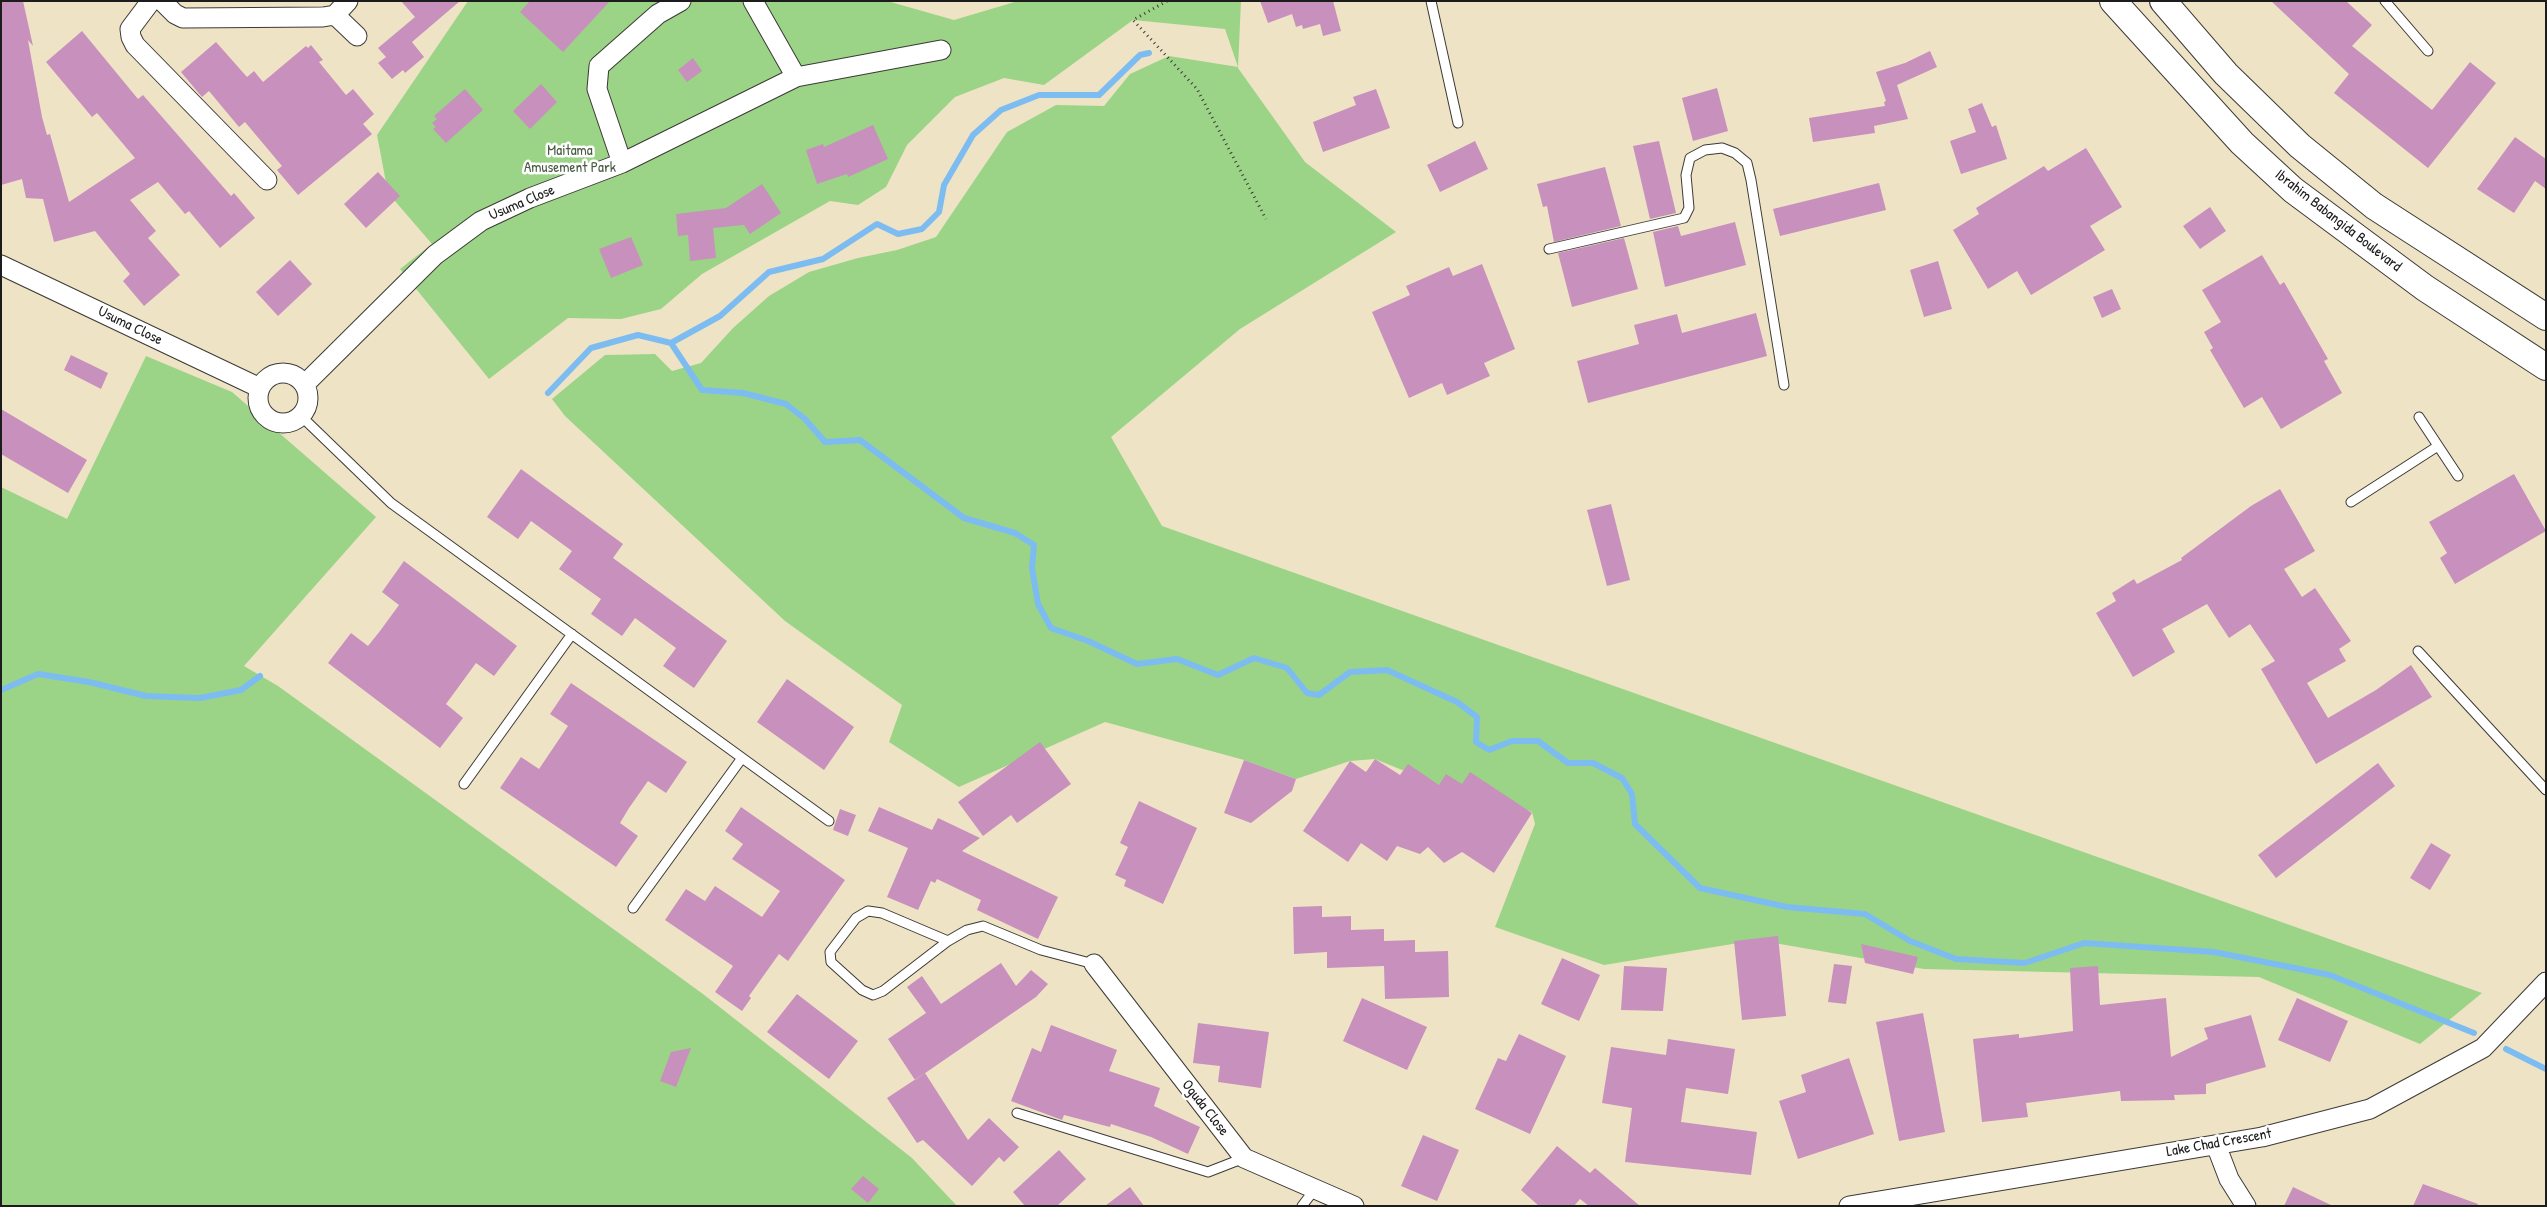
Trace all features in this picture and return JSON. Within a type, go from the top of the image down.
[{"type":"street","points":[[151,1],[130,29],[135,45],[267,180]]},
{"type":"street","points":[[162,1],[175,14],[184,18],[323,17],[335,14],[348,1]]},
{"type":"street","points":[[622,163],[597,89],[599,66],[658,14],[681,1]]},
{"type":"street","points":[[753,1],[796,77]]},
{"type":"street","name":"Ibrahim Babangida Boulevard","points":[[2113,1],[2242,143],[2293,190],[2425,288],[2546,367]]},
{"type":"street","points":[[2163,1],[2226,74],[2300,146],[2374,206],[2546,317]]},
{"type":"street","points":[[335,14],[357,36]]},
{"type":"street","name":"Usuma Close","points":[[305,384],[436,255],[481,221],[530,198],[622,163],[796,77],[941,50]]},
{"type":"street","name":"Usuma Close","points":[[1,265],[260,388]]},
{"type":"street","points":[[290,373],[305,384],[309,401],[300,416],[285,423],[269,419],[259,405],[260,388],[272,374],[290,373]]},
{"type":"street","name":"Oguda Close","points":[[1094,964],[1244,1158],[1354,1206]]},
{"type":"street","name":"Lake Chad Crescent","points":[[1849,1206],[2262,1137],[2370,1109],[2483,1048],[2546,982]]},
{"type":"street","points":[[2216,1145],[2230,1179],[2246,1206]]},
{"type":"lane","points":[[1431,1],[1458,123]]},
{"type":"lane","points":[[2385,1],[2428,51]]},
{"type":"lane","points":[[1549,250],[1684,218],[1689,208],[1686,175],[1690,158],[1705,150],[1722,148],[1735,152],[1747,163],[1751,180],[1784,385]]},
{"type":"lane","points":[[300,416],[392,503],[829,821]]},
{"type":"lane","points":[[2419,416],[2458,476]]},
{"type":"lane","points":[[2352,502],[2438,446]]},
{"type":"lane","points":[[464,784],[572,634]]},
{"type":"lane","points":[[2418,651],[2546,790]]},
{"type":"lane","points":[[633,908],[742,758]]},
{"type":"lane","points":[[948,941],[882,913],[868,911],[856,918],[830,952],[831,962],[862,990],[873,995],[884,991],[948,941],[967,930],[984,926],[1041,950],[1094,964]]},
{"type":"lane","points":[[1017,1113],[1208,1172],[1244,1158]]},
{"type":"lane","points":[[1302,1206],[1315,1189]]},
{"type":"path","points":[[1167,1],[1133,20],[1198,89],[1266,219]]},
{"type":"green space","name":"Maitama Amusement Park","points":[[468,1],[887,1],[954,20],[1018,1],[1241,1],[1238,68],[1305,162],[1396,232],[1240,329],[1111,437],[1162,526],[2482,993],[2420,1044],[2259,977],[1924,969],[1757,940],[1604,965],[1495,927],[1535,824],[1532,812],[1462,784],[1439,785],[1375,759],[1350,761],[1296,779],[1244,760],[1105,722],[959,787],[889,742],[902,705],[785,621],[565,416],[552,399],[605,355],[655,354],[672,371],[701,363],[733,328],[769,296],[809,272],[858,258],[897,250],[936,237],[1007,132],[1056,105],[1104,106],[1130,74],[1169,56],[1238,67],[1225,29],[1133,20],[1044,85],[1004,78],[955,97],[907,145],[886,187],[858,205],[830,201],[702,274],[661,309],[621,319],[568,318],[489,379],[400,269],[432,244],[388,193],[377,135]]},
{"type":"green space","points":[[146,356],[232,392],[376,517],[244,666],[278,686],[703,994],[912,1158],[957,1206],[1,1206],[1,487],[67,519]]},
{"type":"building","points":[[1,1],[23,1],[33,46],[28,40],[42,117],[47,135],[50,134],[69,202],[135,158],[97,113],[92,117],[46,62],[82,31],[138,99],[143,95],[231,196],[234,193],[255,218],[220,248],[189,211],[185,214],[158,182],[130,200],[156,231],[148,238],[180,275],[144,306],[123,281],[130,274],[95,231],[54,242],[43,199],[26,198],[22,179],[1,185]]},
{"type":"building","points":[[401,1],[460,1],[412,42],[424,57],[405,73],[403,70],[392,79],[378,63],[386,57],[378,48],[415,17]]},
{"type":"building","points":[[530,1],[610,1],[563,52],[520,12]]},
{"type":"building","points":[[1260,1],[1333,1],[1341,31],[1323,36],[1320,24],[1303,29],[1302,25],[1296,27],[1292,14],[1268,23]]},
{"type":"building","points":[[2271,1],[2346,1],[2372,25],[2352,46],[2432,110],[2470,62],[2496,83],[2428,168],[2334,93],[2349,74]]},
{"type":"building","points":[[216,42],[247,77],[254,71],[263,82],[306,46],[308,48],[311,45],[323,60],[319,62],[346,95],[353,89],[374,114],[363,124],[372,134],[298,195],[277,170],[282,166],[245,122],[239,127],[209,91],[202,97],[181,72]]},
{"type":"building","points":[[1930,51],[1937,67],[1897,85],[1908,119],[1874,126],[1875,133],[1813,142],[1809,118],[1885,106],[1884,102],[1886,101],[1876,72],[1905,63]]},
{"type":"building","points":[[693,58],[702,71],[687,82],[678,70]]},
{"type":"building","points":[[541,84],[557,102],[530,129],[513,111]]},
{"type":"building","points":[[1717,88],[1728,131],[1693,141],[1682,98]]},
{"type":"building","points":[[465,89],[483,110],[446,143],[433,129],[436,127],[432,123],[437,119],[434,116]]},
{"type":"building","points":[[1376,89],[1390,128],[1323,152],[1313,122],[1356,105],[1353,97]]},
{"type":"building","points":[[1982,103],[1992,127],[1996,125],[2007,159],[1961,174],[1950,141],[1976,132],[1968,109]]},
{"type":"building","points":[[873,125],[888,159],[848,177],[847,174],[817,184],[806,150],[823,144],[824,147]]},
{"type":"building","points":[[2515,137],[2546,159],[2546,189],[2535,181],[2514,213],[2477,189]]},
{"type":"building","points":[[1475,141],[1488,169],[1440,192],[1427,165]]},
{"type":"building","points":[[1659,141],[1676,213],[1650,219],[1633,146]]},
{"type":"building","points":[[2086,148],[2122,207],[2090,226],[2105,250],[2031,295],[2017,271],[1988,289],[1953,230],[1979,214],[1976,208],[2044,166],[2048,171]]},
{"type":"building","points":[[1605,167],[1621,226],[1554,242],[1547,206],[1543,207],[1537,184]]},
{"type":"building","points":[[378,172],[400,196],[366,228],[344,204]]},
{"type":"building","points":[[1879,183],[1886,210],[1780,236],[1773,209]]},
{"type":"building","points":[[762,184],[781,213],[750,234],[744,225],[713,228],[716,258],[690,261],[688,235],[678,236],[676,214],[726,208]]},
{"type":"building","points":[[2210,207],[2226,231],[2200,249],[2183,226]]},
{"type":"building","points":[[1735,222],[1746,265],[1665,287],[1653,232],[1678,226],[1681,236]]},
{"type":"building","points":[[631,237],[643,265],[611,278],[599,249]]},
{"type":"building","points":[[1624,238],[1638,289],[1572,307],[1558,253]]},
{"type":"building","points":[[2262,255],[2280,285],[2284,282],[2328,359],[2324,361],[2342,393],[2281,429],[2262,397],[2244,408],[2210,350],[2213,348],[2204,332],[2221,322],[2202,290]]},
{"type":"building","points":[[290,260],[312,284],[278,316],[256,292]]},
{"type":"building","points":[[1938,261],[1952,309],[1924,317],[1910,270]]},
{"type":"building","points":[[1482,264],[1515,349],[1484,363],[1490,376],[1447,395],[1442,383],[1409,398],[1372,312],[1410,295],[1406,286],[1449,267],[1453,276]]},
{"type":"building","points":[[2112,289],[2121,309],[2102,318],[2093,297]]},
{"type":"building","points":[[1756,313],[1767,356],[1588,403],[1577,361],[1639,344],[1634,325],[1677,314],[1682,333]]},
{"type":"building","points":[[71,355],[108,373],[101,389],[64,370]]},
{"type":"building","points":[[1,409],[87,460],[68,493],[1,454]]},
{"type":"building","points":[[521,469],[623,544],[613,558],[727,641],[694,688],[663,666],[676,648],[635,618],[622,636],[591,614],[601,599],[559,569],[572,551],[531,521],[518,539],[487,517]]},
{"type":"building","points":[[2514,474],[2546,531],[2455,584],[2440,558],[2447,553],[2429,522]]},
{"type":"building","points":[[2280,489],[2315,551],[2284,569],[2302,597],[2315,588],[2351,641],[2339,649],[2346,661],[2307,683],[2328,718],[2376,690],[2411,665],[2432,697],[2316,764],[2261,669],[2275,661],[2250,624],[2229,638],[2207,604],[2162,629],[2175,652],[2133,677],[2096,613],[2116,601],[2112,593],[2134,579],[2137,584],[2182,560],[2181,558],[2251,506]]},
{"type":"building","points":[[1611,504],[1630,580],[1607,586],[1587,510]]},
{"type":"building","points":[[404,561],[517,646],[494,676],[476,663],[446,704],[463,718],[440,748],[328,663],[351,633],[368,646],[380,631],[399,605],[382,592]]},
{"type":"building","points":[[787,679],[854,727],[824,770],[757,722]]},
{"type":"building","points":[[571,683],[687,762],[666,793],[648,781],[629,808],[620,823],[638,836],[616,867],[500,788],[521,757],[539,769],[568,726],[550,714]]},
{"type":"building","points":[[1040,742],[1071,784],[1017,823],[1011,815],[983,836],[958,802]]},
{"type":"building","points":[[1375,759],[1400,775],[1408,764],[1439,785],[1446,774],[1462,784],[1470,772],[1532,813],[1494,873],[1462,852],[1444,863],[1428,847],[1420,854],[1397,846],[1387,861],[1361,843],[1348,862],[1303,831],[1350,761],[1366,772]]},
{"type":"building","points":[[1244,760],[1296,779],[1292,791],[1251,823],[1224,813]]},
{"type":"building","points":[[2378,763],[2395,786],[2276,878],[2258,855]]},
{"type":"building","points":[[1139,801],[1197,828],[1163,904],[1124,886],[1126,880],[1115,875],[1128,847],[1120,843]]},
{"type":"building","points":[[741,807],[845,880],[788,961],[779,954],[749,996],[751,998],[742,1011],[715,992],[733,966],[665,920],[686,889],[705,901],[715,886],[762,917],[780,891],[732,859],[743,844],[725,831]]},
{"type":"building","points":[[879,807],[932,830],[938,818],[980,838],[962,851],[1058,897],[1038,939],[977,910],[981,900],[937,879],[935,883],[931,881],[918,910],[887,897],[908,848],[868,831]]},
{"type":"building","points":[[840,809],[856,815],[848,836],[833,830]]},
{"type":"building","points":[[2431,843],[2451,855],[2430,890],[2410,878]]},
{"type":"building","points":[[1322,906],[1322,917],[1351,916],[1351,930],[1384,929],[1384,941],[1415,940],[1415,952],[1448,951],[1449,997],[1385,999],[1384,966],[1327,968],[1327,952],[1294,954],[1293,907]]},
{"type":"building","points":[[1778,936],[1786,1016],[1742,1020],[1734,941]]},
{"type":"building","points":[[1861,944],[1918,957],[1913,974],[1865,963]]},
{"type":"building","points":[[1562,958],[1600,975],[1579,1021],[1541,1004]]},
{"type":"building","points":[[1001,963],[1016,986],[1031,970],[1048,984],[1036,997],[915,1080],[888,1039],[926,1013],[907,987],[922,976],[941,1004]]},
{"type":"building","points":[[1834,964],[1852,966],[1846,1004],[1828,1002]]},
{"type":"building","points":[[1624,966],[1667,968],[1663,1011],[1621,1010]]},
{"type":"building","points":[[2098,966],[2100,1005],[2166,998],[2171,1057],[2208,1039],[2204,1028],[2251,1015],[2266,1067],[2206,1084],[2206,1094],[2174,1095],[2175,1100],[2121,1101],[2120,1091],[2026,1103],[2028,1117],[1982,1122],[1973,1039],[2019,1034],[2019,1038],[2073,1031],[2070,968]]},
{"type":"building","points":[[797,994],[858,1041],[829,1079],[767,1032]]},
{"type":"building","points":[[1362,998],[1427,1027],[1407,1070],[1343,1041]]},
{"type":"building","points":[[2297,998],[2348,1021],[2330,1062],[2278,1040]]},
{"type":"building","points":[[1923,1013],[1945,1132],[1899,1141],[1876,1022]]},
{"type":"building","points":[[1198,1023],[1269,1032],[1261,1088],[1218,1082],[1220,1066],[1193,1063]]},
{"type":"building","points":[[1051,1025],[1117,1050],[1109,1071],[1160,1088],[1154,1106],[1200,1127],[1188,1154],[1151,1137],[1111,1124],[1110,1127],[1064,1115],[1062,1120],[1011,1101],[1032,1048],[1041,1052]]},
{"type":"building","points":[[1519,1034],[1566,1056],[1530,1134],[1475,1109],[1498,1058],[1506,1061]]},
{"type":"building","points":[[1668,1039],[1735,1049],[1728,1094],[1686,1088],[1681,1122],[1757,1132],[1751,1175],[1625,1162],[1632,1108],[1602,1103],[1611,1047],[1666,1055]]},
{"type":"building","points":[[691,1048],[676,1087],[660,1081],[671,1052]]},
{"type":"building","points":[[1849,1058],[1874,1134],[1798,1159],[1779,1101],[1806,1092],[1801,1075]]},
{"type":"building","points":[[925,1073],[968,1140],[989,1118],[1019,1147],[1004,1162],[999,1157],[972,1186],[923,1140],[917,1143],[887,1098]]},
{"type":"building","points":[[1423,1135],[1459,1150],[1437,1201],[1401,1186]]},
{"type":"building","points":[[1557,1146],[1590,1173],[1595,1168],[1640,1206],[1589,1206],[1580,1199],[1574,1206],[1539,1206],[1521,1190]]},
{"type":"building","points":[[1059,1150],[1086,1179],[1057,1206],[1025,1206],[1013,1192]]},
{"type":"building","points":[[863,1176],[879,1189],[868,1203],[851,1189]]},
{"type":"building","points":[[2423,1184],[2478,1204],[2477,1206],[2413,1206]]},
{"type":"building","points":[[1130,1187],[1144,1206],[1105,1206]]},
{"type":"building","points":[[2293,1187],[2333,1206],[2284,1206]]},
{"type":"waterway","points":[[548,393],[591,348],[638,335],[671,343],[720,316],[769,272],[823,259],[877,224],[898,234],[922,229],[939,212],[944,185],[973,135],[1001,110],[1039,95],[1099,95],[1140,55],[1149,53]]},
{"type":"waterway","points":[[671,343],[702,390],[743,393],[786,404],[805,419],[825,442],[860,440],[964,518],[1015,533],[1034,545],[1032,568],[1038,604],[1051,628],[1088,641],[1137,664],[1177,659],[1218,675],[1254,658],[1287,668],[1307,693],[1319,695],[1350,672],[1387,670],[1457,702],[1477,717],[1476,742],[1489,750],[1512,741],[1538,741],[1568,763],[1593,763],[1622,778],[1632,794],[1635,824],[1700,888],[1787,907],[1865,914],[1910,941],[1956,959],[2025,963],[2084,943],[2214,952],[2330,975],[2474,1033]]},
{"type":"waterway","points":[[1,690],[38,674],[89,682],[146,696],[200,698],[241,690],[260,676]]},
{"type":"waterway","points":[[2506,1049],[2546,1069]]}]
